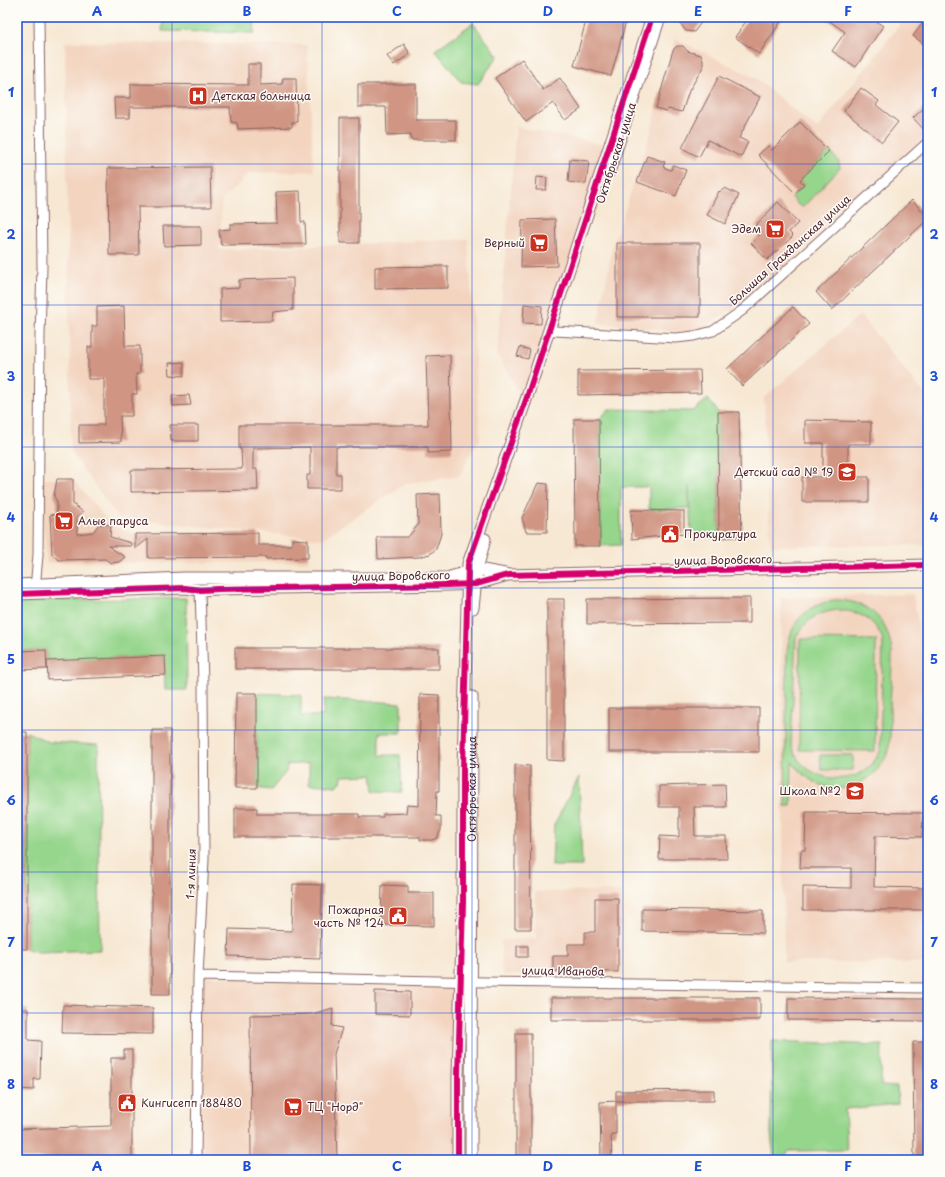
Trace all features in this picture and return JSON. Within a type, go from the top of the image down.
[{"type":"street","points":[[35,588],[38,555],[42,267],[39,17]]},
{"type":"street","points":[[472,570],[468,564],[528,397],[652,17]]},
{"type":"street","name":"Октябрьская улица","points":[[471,1160],[466,981],[472,570],[480,552],[620,140],[660,17]]},
{"type":"street","name":"Большая Гражданская улица","points":[[555,331],[676,338],[694,336],[713,331],[743,310],[928,142]]},
{"type":"street","name":"улица Воровского","points":[[17,594],[35,588],[185,588],[200,590],[218,588],[472,584],[508,575],[928,565]]},
{"type":"street","points":[[17,585],[35,588],[184,578],[447,578],[472,570],[508,575]]},
{"type":"street","name":"1-я линия","points":[[196,1160],[198,976],[204,859],[203,682],[200,590]]},
{"type":"street","name":"улица Иванова","points":[[198,976],[239,978],[928,988]]},
{"type":"street","points":[[458,1160],[458,1075],[466,981]]},
{"type":"shaded area","points":[[906,17],[928,17],[928,134],[747,300],[695,333],[598,323],[613,245],[650,135],[676,39],[757,79],[817,129]]},
{"type":"shaded area","points":[[65,42],[307,45],[314,171],[249,173],[222,201],[219,250],[468,239],[480,439],[469,456],[460,476],[406,483],[322,539],[118,518],[71,452]]},
{"type":"shaded area","points":[[516,127],[607,145],[524,402],[497,354]]},
{"type":"shaded area","name":"Детский сад № 19","points":[[860,315],[927,397],[928,545],[770,546],[764,398]]},
{"type":"shaded area","points":[[39,479],[73,479],[111,525],[135,534],[258,533],[266,545],[291,545],[292,539],[308,540],[308,562],[47,563]]},
{"type":"shaded area","name":"Школа №2","points":[[913,594],[928,680],[928,963],[784,962],[781,598]]},
{"type":"shaded area","points":[[535,892],[622,892],[623,975],[502,975],[501,940],[536,939]]},
{"type":"shaded area","points":[[198,976],[471,981],[471,1160],[191,1160]]},
{"type":"green space","points":[[163,17],[255,17],[254,33],[162,31]]},
{"type":"green space","points":[[473,23],[498,56],[478,84],[461,82],[435,50]]},
{"type":"green space","points":[[829,151],[838,160],[840,168],[803,207],[798,205],[792,197],[804,185],[800,180]]},
{"type":"green space","points":[[708,399],[718,412],[719,538],[691,537],[689,486],[689,508],[649,510],[649,487],[621,487],[621,545],[600,546],[599,419],[609,409],[693,411]]},
{"type":"green space","points":[[186,598],[187,690],[165,690],[164,656],[47,661],[46,650],[17,651],[17,601]]},
{"type":"green space","points":[[834,600],[857,603],[874,613],[886,630],[890,640],[892,652],[889,747],[883,762],[878,769],[859,783],[844,788],[828,787],[815,782],[808,778],[792,762],[791,806],[785,806],[787,652],[789,641],[796,624],[801,617],[815,606]],"holes":[[[837,610],[859,614],[871,622],[876,627],[883,640],[880,752],[876,759],[863,772],[849,777],[838,778],[818,774],[809,769],[801,763],[791,744],[796,637],[804,626],[818,615]]]},
{"type":"green space","points":[[800,639],[876,640],[875,751],[799,750]]},
{"type":"green space","points":[[257,693],[301,695],[301,716],[323,716],[324,699],[401,703],[401,733],[379,733],[379,755],[400,755],[402,792],[374,791],[372,775],[342,776],[341,782],[336,786],[309,784],[309,763],[287,765],[286,772],[271,790],[257,788]]},
{"type":"green space","points":[[27,732],[49,742],[98,745],[100,950],[38,952],[27,949]]},
{"type":"green space","points":[[820,755],[853,755],[853,770],[821,770]]},
{"type":"green space","points":[[579,777],[582,866],[552,866],[554,825]]},
{"type":"green space","points":[[772,1041],[882,1045],[881,1086],[897,1087],[898,1104],[845,1109],[847,1150],[789,1151],[781,1160],[774,1160],[771,1132]]},
{"type":"building","points":[[587,17],[613,17],[626,21],[611,76],[574,66]]},
{"type":"building","points":[[682,17],[705,17],[694,32],[686,31],[680,23]]},
{"type":"building","points":[[749,17],[784,17],[759,54],[735,37]]},
{"type":"building","points":[[824,17],[870,17],[883,26],[856,67],[832,51],[845,32]]},
{"type":"building","points":[[928,17],[928,47],[913,36]]},
{"type":"building","points":[[404,44],[410,54],[394,65],[387,56]]},
{"type":"building","points":[[677,46],[683,46],[687,51],[701,55],[703,61],[703,67],[689,91],[682,112],[668,109],[666,111],[656,108],[673,50]]},
{"type":"building","points":[[522,59],[543,90],[560,78],[581,109],[565,120],[553,103],[526,122],[495,78]]},
{"type":"building","points":[[248,64],[260,64],[260,85],[282,84],[283,78],[296,78],[297,122],[292,122],[292,127],[238,129],[237,123],[231,122],[230,107],[130,107],[130,118],[115,118],[114,98],[131,98],[131,84],[248,85]]},
{"type":"building","points":[[719,76],[760,97],[739,138],[748,142],[741,157],[708,140],[699,157],[682,148]]},
{"type":"building","points":[[358,84],[416,84],[416,120],[456,120],[456,140],[411,140],[411,134],[387,135],[386,107],[358,107]]},
{"type":"building","points":[[861,88],[879,101],[876,105],[898,122],[882,142],[844,111]]},
{"type":"building","points":[[928,104],[928,134],[913,118]]},
{"type":"building","points":[[340,118],[359,118],[359,243],[340,243]]},
{"type":"building","points":[[800,122],[829,151],[800,180],[804,184],[795,193],[758,155],[768,146],[772,150]]},
{"type":"building","points":[[647,156],[665,162],[663,167],[671,170],[673,165],[686,170],[676,196],[637,182]]},
{"type":"building","points":[[570,159],[589,161],[586,184],[568,182]]},
{"type":"building","points":[[210,167],[211,207],[138,207],[139,255],[109,255],[108,168]]},
{"type":"building","points":[[537,177],[547,178],[546,190],[536,190]]},
{"type":"building","points":[[725,188],[739,195],[725,224],[707,215],[719,191],[720,192]]},
{"type":"building","points":[[300,191],[301,222],[305,222],[306,244],[221,245],[219,230],[230,229],[230,224],[277,223],[276,192]]},
{"type":"building","points":[[912,200],[928,217],[928,219],[832,310],[816,292]]},
{"type":"building","name":"Эдем","points":[[778,202],[798,223],[789,232],[793,236],[767,260],[751,243],[762,232],[755,226]]},
{"type":"building","name":"Верный","points":[[555,219],[557,266],[521,267],[522,220]]},
{"type":"building","points":[[163,226],[201,226],[201,245],[164,246]]},
{"type":"building","points":[[617,243],[700,243],[700,317],[617,317]]},
{"type":"building","points":[[448,266],[448,288],[375,289],[375,267]]},
{"type":"building","points":[[293,278],[293,310],[273,312],[272,321],[220,322],[220,289],[239,288],[239,280]]},
{"type":"building","points":[[524,304],[542,306],[541,324],[523,323]]},
{"type":"building","points":[[124,306],[125,346],[140,346],[140,374],[136,374],[137,394],[132,394],[132,416],[120,416],[121,442],[79,443],[79,425],[104,425],[104,379],[88,379],[88,347],[92,347],[92,326],[97,326],[97,307]]},
{"type":"building","points":[[793,307],[809,324],[742,386],[727,369]]},
{"type":"building","points":[[520,347],[530,350],[528,359],[517,356]]},
{"type":"building","points":[[450,355],[452,452],[428,453],[428,447],[336,447],[336,474],[341,474],[341,489],[307,489],[307,475],[310,475],[310,447],[253,448],[253,469],[257,469],[258,490],[131,492],[131,470],[242,469],[241,449],[239,449],[239,425],[428,425],[426,356]]},
{"type":"building","points":[[184,362],[184,376],[170,375],[169,363]]},
{"type":"building","points":[[700,370],[701,393],[578,395],[578,371]]},
{"type":"building","points":[[189,395],[191,405],[173,406],[172,396]]},
{"type":"building","points":[[718,412],[739,412],[742,537],[719,538]]},
{"type":"building","points":[[574,419],[599,419],[600,546],[575,546]]},
{"type":"building","points":[[805,420],[871,422],[871,444],[848,444],[848,477],[869,477],[869,502],[802,502],[802,477],[823,477],[823,443],[805,443]]},
{"type":"building","points":[[170,425],[198,425],[198,441],[171,441]]},
{"type":"building","name":"Алые паруса","points":[[57,479],[73,479],[73,504],[83,512],[77,517],[77,534],[93,532],[99,524],[111,525],[110,537],[131,543],[131,546],[108,546],[125,557],[119,562],[111,563],[105,559],[59,560],[52,555],[50,515],[57,514],[57,502],[54,496]]},
{"type":"building","points":[[538,483],[548,484],[547,532],[526,532],[522,518]]},
{"type":"building","points":[[440,494],[441,534],[436,549],[430,554],[419,557],[378,559],[377,537],[408,537],[418,525],[417,495]]},
{"type":"building","points":[[631,510],[684,511],[684,534],[632,539]]},
{"type":"building","points":[[258,533],[258,545],[292,545],[292,539],[308,540],[308,558],[148,558],[148,539],[135,549],[135,534]]},
{"type":"building","points":[[750,598],[750,623],[587,624],[587,599]]},
{"type":"building","points":[[547,599],[564,599],[564,761],[547,760]]},
{"type":"building","points":[[235,648],[439,648],[439,669],[235,669]]},
{"type":"building","points":[[46,650],[47,669],[17,670],[17,651]]},
{"type":"building","points":[[165,656],[166,675],[48,680],[47,661]]},
{"type":"building","points":[[236,693],[257,693],[257,788],[235,788]]},
{"type":"building","points":[[420,694],[439,695],[439,791],[437,791],[436,816],[441,816],[441,830],[437,838],[432,840],[420,840],[420,837],[235,837],[235,808],[257,808],[257,814],[359,814],[359,817],[383,817],[383,814],[406,813],[407,805],[419,806]]},
{"type":"building","points":[[609,708],[759,708],[759,752],[609,752]]},
{"type":"building","points":[[152,730],[170,730],[170,994],[152,994]]},
{"type":"building","points":[[17,732],[27,732],[27,949],[17,949]]},
{"type":"building","points":[[515,765],[530,766],[531,929],[515,929]]},
{"type":"building","points":[[725,784],[726,807],[694,807],[695,836],[726,836],[727,859],[659,859],[660,836],[679,837],[679,807],[659,807],[659,786]]},
{"type":"building","points":[[806,812],[923,813],[922,837],[875,836],[874,887],[926,888],[926,910],[803,910],[803,887],[851,888],[851,868],[800,868],[801,850],[805,850]]},
{"type":"building","points":[[293,884],[322,885],[320,959],[228,956],[229,929],[292,931]]},
{"type":"building","points":[[382,885],[408,886],[408,893],[434,893],[434,926],[381,925]]},
{"type":"building","points":[[595,898],[618,898],[618,972],[553,971],[553,956],[568,956],[568,944],[585,944],[585,932],[595,932]]},
{"type":"building","points":[[642,909],[763,911],[763,933],[642,931]]},
{"type":"building","points":[[517,946],[528,946],[528,957],[517,957]]},
{"type":"building","points":[[375,991],[410,992],[410,1015],[375,1014]]},
{"type":"building","points":[[551,998],[760,998],[760,1020],[551,1020]]},
{"type":"building","points":[[788,998],[928,999],[928,1021],[788,1020]]},
{"type":"building","points":[[63,1005],[153,1008],[153,1034],[62,1033]]},
{"type":"building","name":"ТЦ \"Норд\"","points":[[333,1008],[332,1026],[342,1028],[334,1054],[337,1160],[251,1160],[250,1015],[312,1014]]},
{"type":"building","points":[[17,1009],[28,1009],[28,1040],[41,1041],[40,1079],[34,1079],[34,1090],[17,1089]]},
{"type":"building","points":[[516,1033],[531,1033],[531,1160],[516,1160]]},
{"type":"building","points":[[913,1042],[928,1042],[928,1160],[914,1160]]},
{"type":"building","points":[[124,1050],[132,1050],[132,1160],[111,1160],[111,1157],[17,1159],[17,1129],[111,1126],[111,1058],[124,1058]]},
{"type":"building","points":[[714,1090],[714,1101],[616,1101],[616,1091]]},
{"type":"building","points":[[616,1101],[616,1134],[611,1134],[612,1160],[601,1160],[600,1102]]},
{"type":"cycle path","points":[[458,1160],[458,1075],[463,903],[463,769],[468,564],[527,397],[652,17]]},
{"type":"cycle path","points":[[17,594],[185,588],[200,590],[448,585],[476,584],[508,575],[928,565]]},
{"type":"place","name":"Детская больница","points":[[198,96]]},
{"type":"place","name":"Эдем","points":[[775,229]]},
{"type":"place","name":"Верный","points":[[539,243]]},
{"type":"place","name":"Детский сад № 19","points":[[847,472]]},
{"type":"place","name":"Алые паруса","points":[[64,521]]},
{"type":"place","name":"Прокуратура","points":[[670,534]]},
{"type":"place","name":"Школа №2","points":[[855,791]]},
{"type":"place","name":"Пожарная часть № 124","points":[[398,916]]},
{"type":"place","name":"Кингисепп 188480","points":[[127,1103]]},
{"type":"place","name":"ТЦ \"Норд\"","points":[[293,1107]]}]
